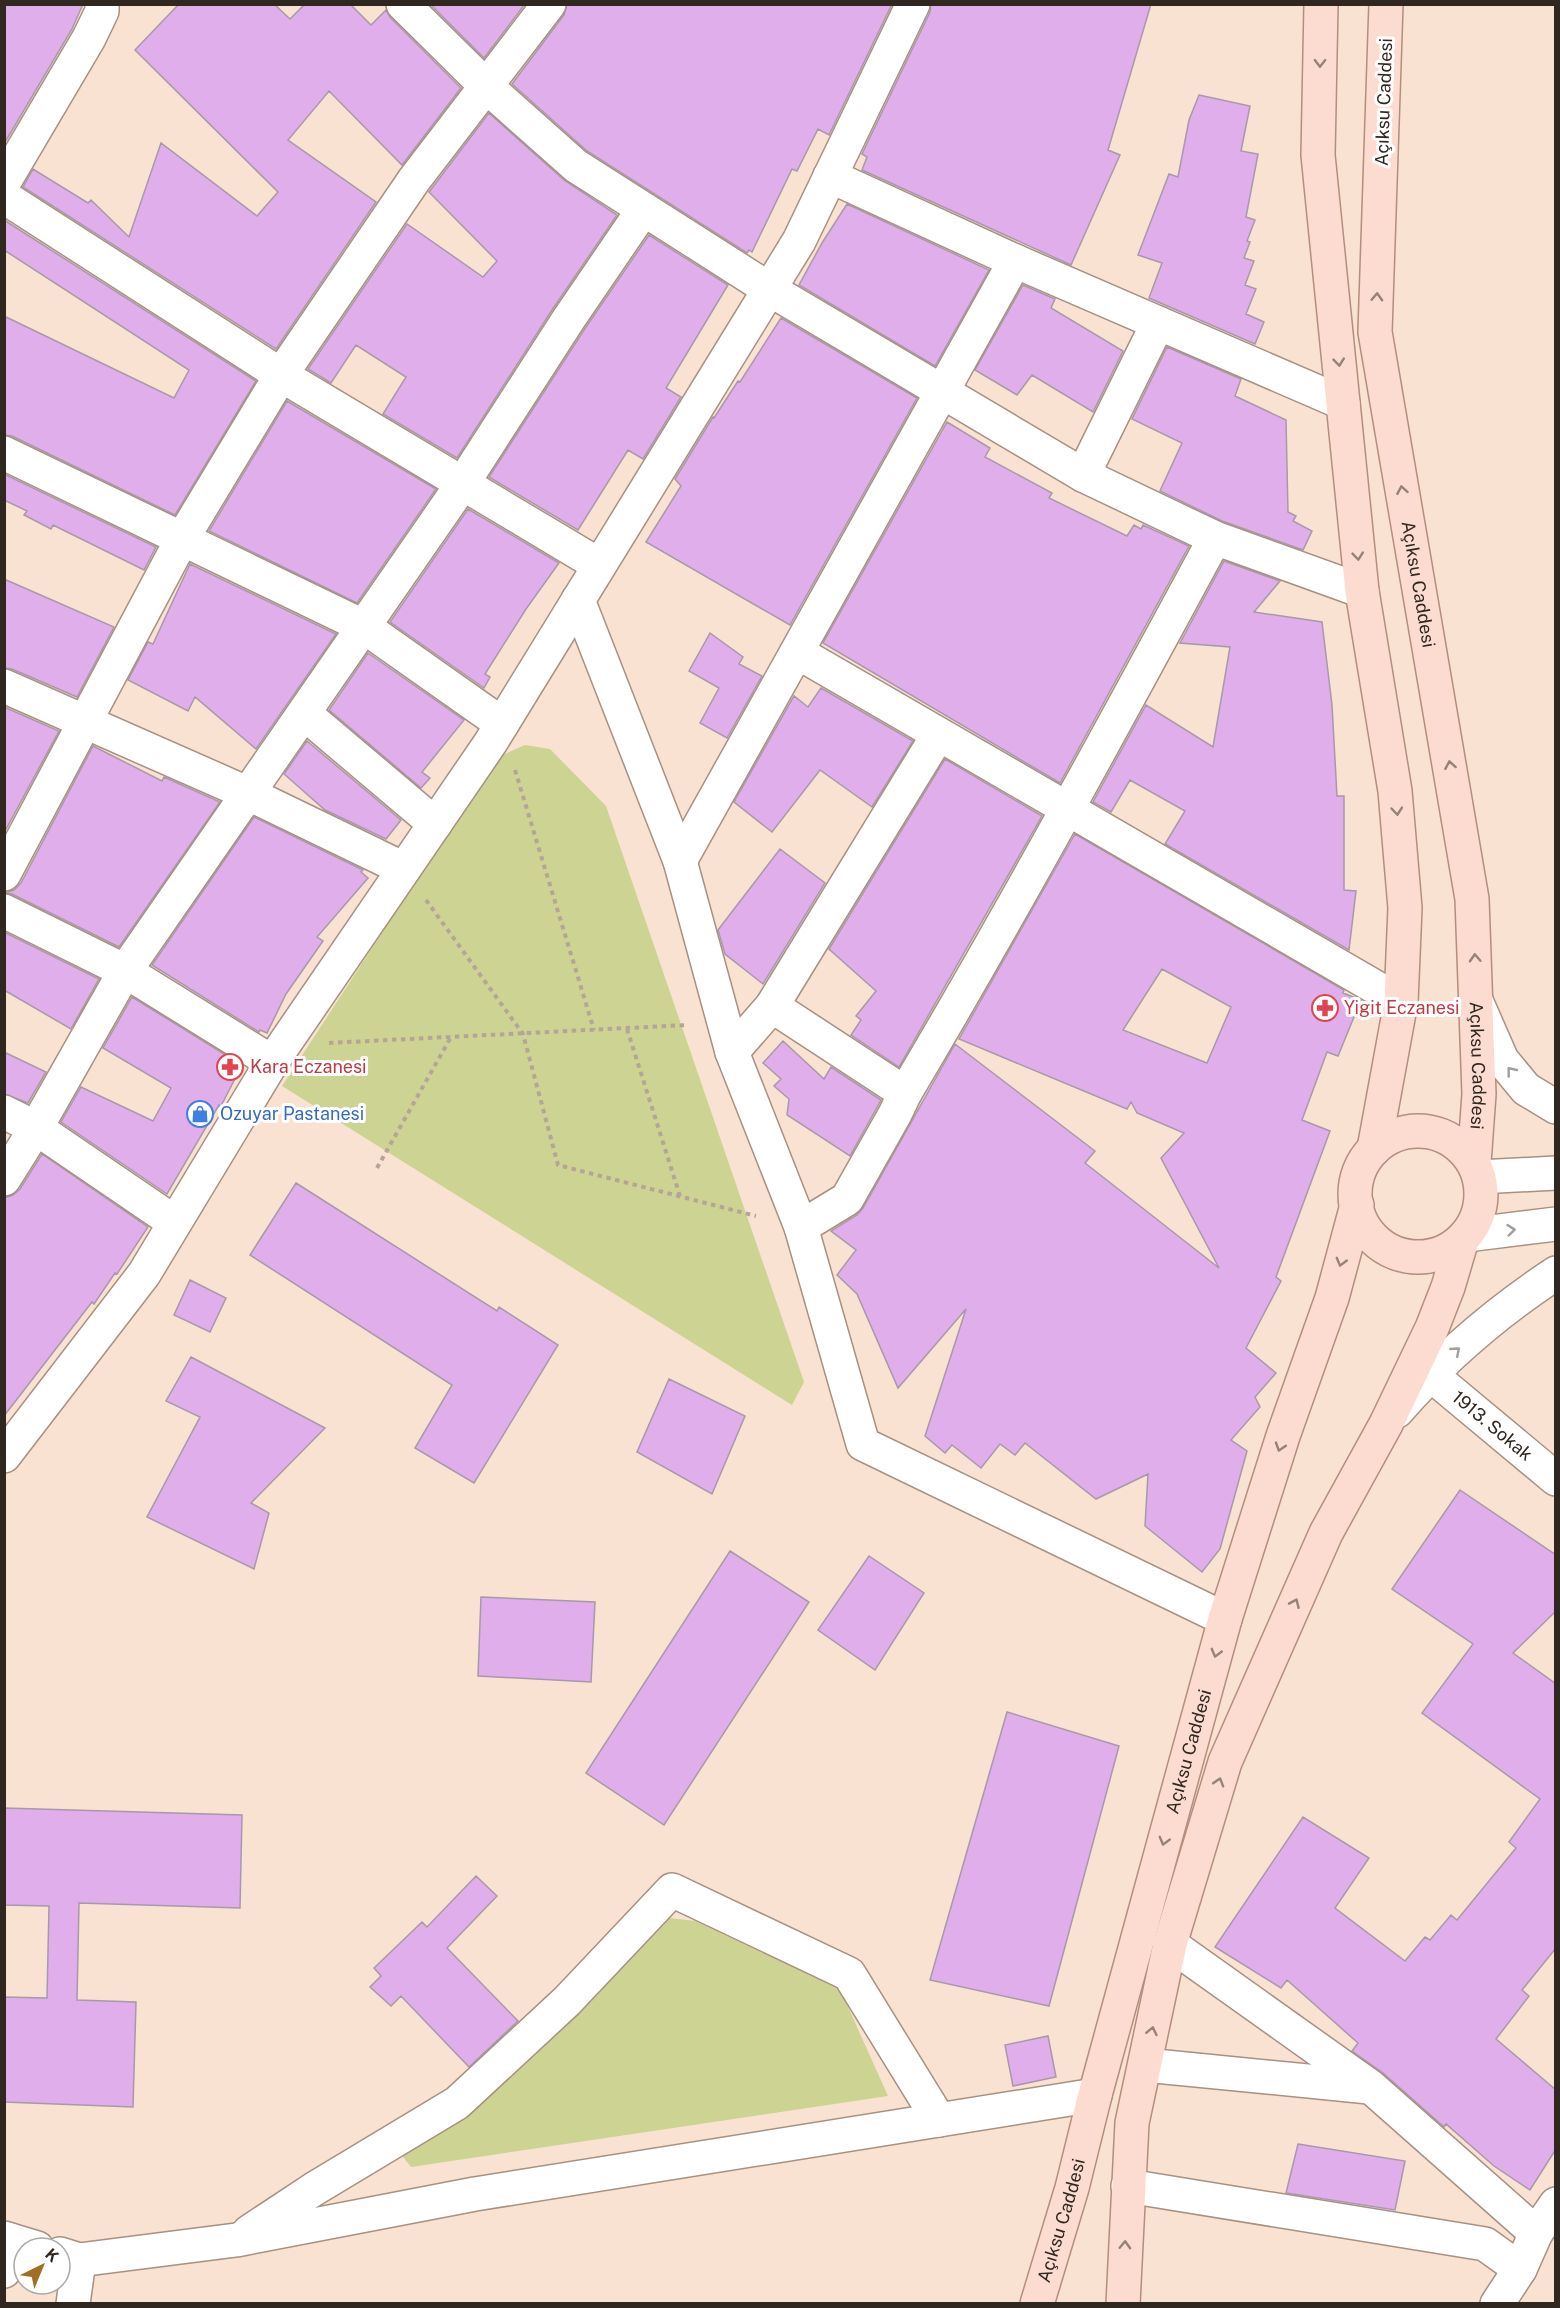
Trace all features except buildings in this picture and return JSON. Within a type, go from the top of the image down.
[{"type":"main road","points":[[1321,4],[1318,155],[1362,591],[1395,791],[1405,908],[1401,1002],[1374,1149]]},
{"type":"main road","name":"Açıksu Caddesi","points":[[1386,4],[1375,332],[1473,899],[1479,1094],[1477,1170]]},
{"type":"main road","points":[[1422,1131],[1441,1135],[1460,1147],[1477,1170],[1482,1184],[1481,1206],[1474,1226],[1464,1239],[1442,1254],[1421,1258],[1399,1255],[1381,1246],[1366,1231],[1357,1213],[1354,1193],[1358,1173],[1374,1149],[1383,1141],[1401,1133],[1422,1131]]},
{"type":"main road","name":"Açıksu Caddesi","points":[[1037,2304],[1072,2188],[1095,2095],[1225,1619],[1283,1436],[1332,1298],[1357,1206]]},
{"type":"main road","name":"Açıksu Caddesi","points":[[1123,2304],[1132,2123],[1170,1944],[1225,1761],[1326,1533],[1386,1424],[1432,1328],[1464,1239]]},
{"type":"street","points":[[4,182],[89,38],[102,11],[102,4]]},
{"type":"street","points":[[403,4],[486,86],[576,166],[769,289],[1083,475],[1215,538],[1362,591]]},
{"type":"street","points":[[4,874],[182,539],[281,375],[414,180],[549,4]]},
{"type":"street","points":[[4,1456],[144,1274],[278,1054],[502,724],[799,241],[913,4]]},
{"type":"street","points":[[830,176],[1015,261],[1343,403]]},
{"type":"street","points":[[4,197],[281,375],[599,565]]},
{"type":"street","points":[[4,1179],[36,1128],[124,971],[305,714],[463,483],[568,320],[643,210]]},
{"type":"street","points":[[680,861],[1015,261]]},
{"type":"street","points":[[1083,475],[1158,323]]},
{"type":"street","points":[[4,453],[363,627],[502,724]]},
{"type":"street","points":[[801,1227],[847,1199],[905,1093],[1069,809],[1215,538]]},
{"type":"street","points":[[578,600],[680,861],[729,1038],[801,1227],[863,1444],[1225,1619]]},
{"type":"street","points":[[797,652],[1401,1002]]},
{"type":"street","points":[[4,686],[249,794],[404,869]]},
{"type":"street","points":[[305,714],[435,824]]},
{"type":"street","points":[[729,1038],[772,1006],[938,735]]},
{"type":"street","points":[[4,911],[124,971],[278,1054]]},
{"type":"street","points":[[1477,1003],[1502,1060],[1526,1089],[1556,1107]]},
{"type":"street","points":[[772,1006],[905,1093]]},
{"type":"street","points":[[4,1112],[36,1128],[174,1222]]},
{"type":"street","points":[[1477,1170],[1556,1173]]},
{"type":"street","points":[[1464,1239],[1556,1224]]},
{"type":"street","points":[[1386,1424],[1430,1374],[1491,1320],[1556,1273]]},
{"type":"street","name":"1913. Sokak","points":[[1430,1374],[1556,1479]]},
{"type":"street","points":[[236,2240],[314,2189],[457,2103],[567,2001],[672,1890],[849,1974],[939,2120]]},
{"type":"street","points":[[1170,1944],[1371,2087],[1536,2233]]},
{"type":"street","points":[[1145,2065],[1371,2087]]},
{"type":"street","points":[[72,2257],[236,2240],[475,2194],[1095,2095]]},
{"type":"street","points":[[1128,2186],[1485,2244],[1520,2269]]},
{"type":"street","points":[[1497,2304],[1520,2269],[1536,2233],[1556,2204]]},
{"type":"street","points":[[72,2288],[73,2304]]},
{"type":"path","points":[[502,724],[594,1030]]},
{"type":"path","points":[[404,869],[523,1034],[558,1165],[801,1227]]},
{"type":"path","points":[[627,1029],[680,1196]]},
{"type":"path","points":[[278,1054],[451,1037],[594,1030],[627,1029],[729,1038]]},
{"type":"path","points":[[377,1168],[451,1037]]},
{"type":"green space","points":[[525,745],[550,749],[606,806],[804,1382],[792,1405],[282,1086],[496,758]]},
{"type":"green space","points":[[661,1917],[695,1921],[840,1989],[888,2096],[411,2167],[397,2149]]},
{"type":"place","name":"Yigit Eczanesi","points":[[1325,1008]]},
{"type":"place","name":"Kara Eczanesi","points":[[230,1067]]},
{"type":"place","name":"Ozuyar Pastanesi","points":[[200,1114]]}]
